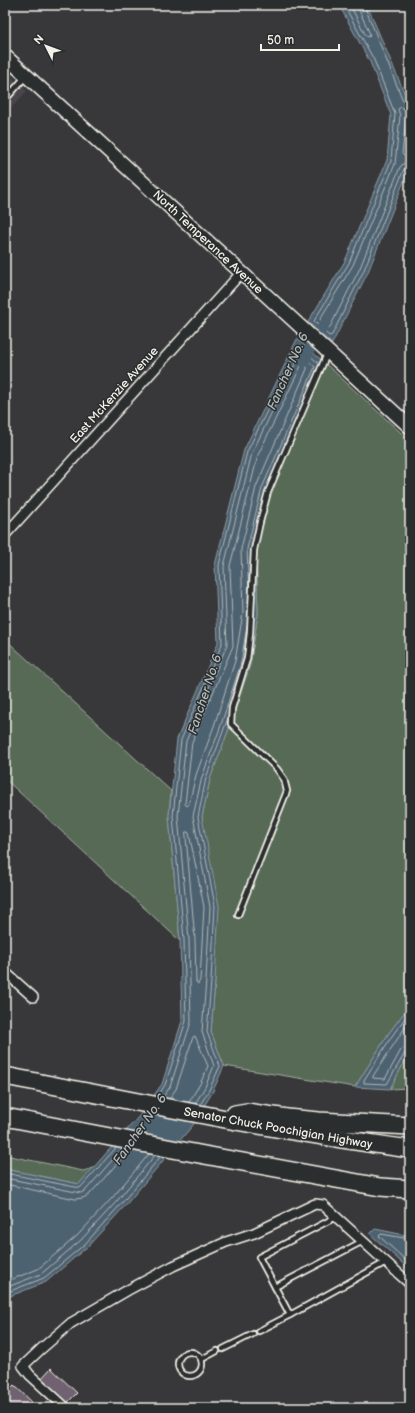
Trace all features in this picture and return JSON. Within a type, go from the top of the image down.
[{"type":"highway","name":"Senator Chuck Poochigian Highway","points":[[5,1076],[217,1118],[357,1142],[410,1149]]},
{"type":"highway","points":[[217,1118],[247,1112],[319,1121],[410,1126]]},
{"type":"highway","points":[[5,1117],[380,1187],[410,1189]]},
{"type":"highway","points":[[380,1187],[410,1197]]},
{"type":"main road","name":"North Temperance Avenue","points":[[5,56],[242,272],[306,334],[406,422]]},
{"type":"street","name":"East McKenzie Avenue","points":[[5,535],[242,272]]},
{"type":"street","points":[[5,972],[33,997]]},
{"type":"street","points":[[66,1408],[30,1375],[23,1366],[71,1323],[173,1266],[226,1242],[254,1233],[315,1204],[323,1205],[410,1284]]},
{"type":"lane","points":[[5,100],[26,76]]},
{"type":"lane","points":[[238,915],[258,868],[287,791],[284,779],[276,769],[231,724],[232,708],[247,659],[250,633],[254,550],[268,492],[323,349]]},
{"type":"lane","points":[[290,1315],[259,1257],[336,1216]]},
{"type":"lane","points":[[275,1287],[363,1241]]},
{"type":"lane","points":[[259,1331],[386,1262]]},
{"type":"lane","points":[[222,1349],[253,1334]]},
{"type":"lane","points":[[202,1359],[217,1351]]},
{"type":"lane","points":[[187,1352],[195,1352],[202,1359],[202,1369],[196,1375],[184,1375],[178,1368],[178,1360],[180,1356],[187,1352]]},
{"type":"shaded area","points":[[5,71],[27,91],[5,115]]},
{"type":"green space","points":[[326,364],[410,441],[410,1005],[389,1033],[355,1087],[224,1066],[211,1032],[215,981],[202,817],[210,779],[250,665],[258,614],[256,550],[271,491]]},
{"type":"green space","points":[[5,639],[171,791],[169,816],[180,941],[5,779]]},
{"type":"green space","points":[[410,1051],[410,1088],[390,1089]]},
{"type":"green space","points":[[5,1155],[83,1171],[95,1167],[79,1184],[5,1169]]},
{"type":"water","points":[[339,5],[367,5],[410,106],[410,166],[368,272],[332,344],[308,322],[345,261],[387,160],[391,115],[370,62]]},
{"type":"water","points":[[297,339],[326,364],[271,491],[256,550],[258,614],[250,665],[210,779],[202,817],[219,906],[211,1032],[224,1066],[213,1091],[193,1125],[124,1207],[88,1246],[46,1282],[5,1298],[5,1169],[79,1184],[140,1115],[162,1084],[182,1021],[180,941],[169,816],[177,739],[218,643],[215,565],[244,450]]},
{"type":"water","points":[[410,1005],[410,1051],[390,1089],[355,1087],[389,1033]]},
{"type":"water","points":[[375,1229],[410,1236],[410,1270],[370,1234]]},
{"type":"building","points":[[51,1368],[77,1393],[66,1404],[41,1379]]},
{"type":"building","points":[[14,1385],[32,1402],[27,1408],[5,1408],[5,1394]]},
{"type":"waterway","name":"Fancher No. 6","points":[[304,362],[309,350],[327,320]]}]
